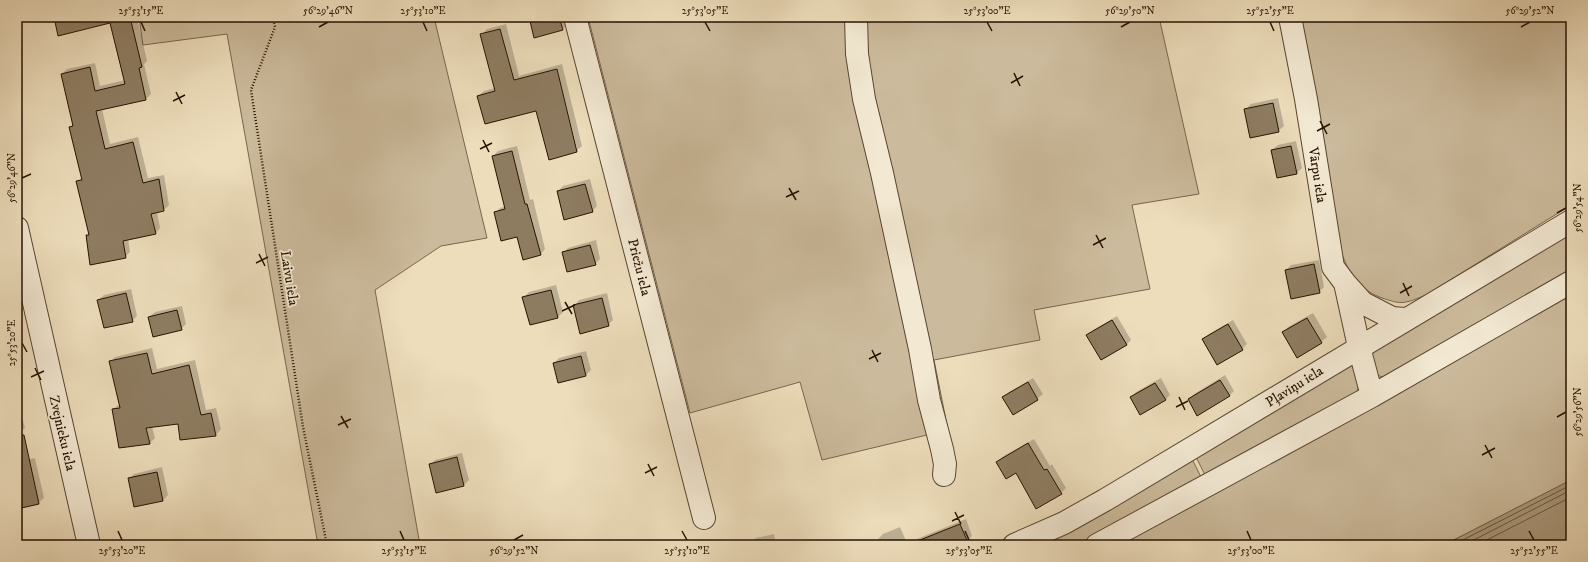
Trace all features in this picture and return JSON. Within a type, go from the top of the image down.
[{"type":"street","name":"Priežu iela","points":[[575,17],[704,518]]},
{"type":"street","points":[[856,17],[857,54],[864,99],[920,349],[928,400],[942,449],[945,464],[944,475]]},
{"type":"street","name":"Vārpu iela","points":[[1290,17],[1306,99],[1333,267],[1363,303],[1392,318],[1405,319]]},
{"type":"street","name":"Pļaviņu iela","points":[[1014,545],[1064,523],[1105,500],[1359,346],[1571,221]]},
{"type":"street","name":"Zvejnieku iela","points":[[17,228],[89,545]]},
{"type":"street","points":[[1097,545],[1372,396],[1571,282]]},
{"type":"street","name":"Vārpu iela","points":[[1345,283],[1372,396]]},
{"type":"path","name":"Laivu iela","points":[[273,17],[275,27],[252,90],[303,427],[327,545]]},
{"type":"shaded area","points":[[139,17],[434,17],[487,238],[441,246],[375,290],[420,545],[318,545],[227,34],[143,45]]},
{"type":"shaded area","points":[[588,17],[1159,17],[1199,194],[1132,205],[1150,289],[1034,310],[1040,340],[934,360],[948,430],[822,460],[800,382],[690,413]]},
{"type":"shaded area","points":[[1299,17],[1571,17],[1571,205],[1426,295],[1411,301],[1394,302],[1373,294],[1365,289],[1358,283],[1348,269],[1338,242]]},
{"type":"shaded area","points":[[1571,233],[1571,276],[1385,378],[1377,375],[1370,357],[1375,349],[1384,342],[1461,300]]},
{"type":"shaded area","points":[[1571,289],[1571,480],[1444,545],[1107,545]]},
{"type":"shaded area","points":[[1352,361],[1359,384],[1357,392],[1207,479],[1195,455]]},
{"type":"shaded area","points":[[1191,457],[1203,481],[1087,545],[1033,545]]},
{"type":"water","points":[[1571,480],[1571,545],[1444,545]]},
{"type":"building","points":[[54,17],[130,17],[142,67],[139,68],[146,100],[96,111],[105,149],[133,142],[143,183],[159,179],[164,211],[151,214],[156,234],[123,241],[126,258],[90,265],[86,235],[89,235],[76,181],[82,180],[69,127],[73,126],[61,74],[90,67],[95,91],[125,84],[110,23],[58,36]]},
{"type":"building","points":[[529,17],[559,17],[563,30],[534,38]]},
{"type":"building","points":[[500,29],[514,80],[557,69],[577,152],[549,160],[536,111],[485,124],[477,96],[495,91],[480,34]]},
{"type":"building","points":[[1273,103],[1279,132],[1250,138],[1244,109]]},
{"type":"building","points":[[1291,146],[1297,174],[1277,178],[1271,150]]},
{"type":"building","points":[[512,151],[525,204],[527,204],[541,255],[523,260],[517,237],[501,241],[494,212],[505,209],[492,156]]},
{"type":"building","points":[[585,184],[593,212],[564,220],[557,191]]},
{"type":"building","points":[[590,245],[596,265],[567,272],[562,252]]},
{"type":"building","points":[[1314,264],[1320,293],[1291,299],[1285,270]]},
{"type":"building","points":[[551,290],[558,318],[530,325],[522,297]]},
{"type":"building","points":[[126,293],[133,322],[104,328],[97,300]]},
{"type":"building","points":[[602,298],[609,326],[580,334],[573,305]]},
{"type":"building","points":[[177,310],[182,330],[153,337],[148,317]]},
{"type":"building","points":[[1307,318],[1322,343],[1297,358],[1282,332]]},
{"type":"building","points":[[1112,320],[1127,345],[1101,360],[1086,335]]},
{"type":"building","points":[[1228,324],[1243,350],[1217,365],[1202,339]]},
{"type":"building","points":[[147,353],[152,374],[189,365],[201,415],[211,413],[216,436],[180,440],[178,424],[146,428],[150,444],[119,448],[112,409],[120,408],[109,361]]},
{"type":"building","points":[[581,356],[586,376],[558,383],[553,363]]},
{"type":"building","points":[[1220,380],[1230,396],[1197,416],[1188,399]]},
{"type":"building","points":[[1028,382],[1038,400],[1013,415],[1002,397]]},
{"type":"building","points":[[1155,383],[1166,400],[1140,415],[1130,397]]},
{"type":"building","points":[[17,435],[24,435],[39,504],[17,509]]},
{"type":"building","points":[[1028,443],[1044,470],[1047,469],[1062,494],[1036,509],[1016,473],[1006,479],[996,462]]},
{"type":"building","points":[[457,457],[464,486],[436,493],[429,464]]},
{"type":"building","points":[[157,472],[163,501],[134,507],[128,478]]},
{"type":"building","points":[[960,524],[969,545],[910,545],[910,544]]}]
